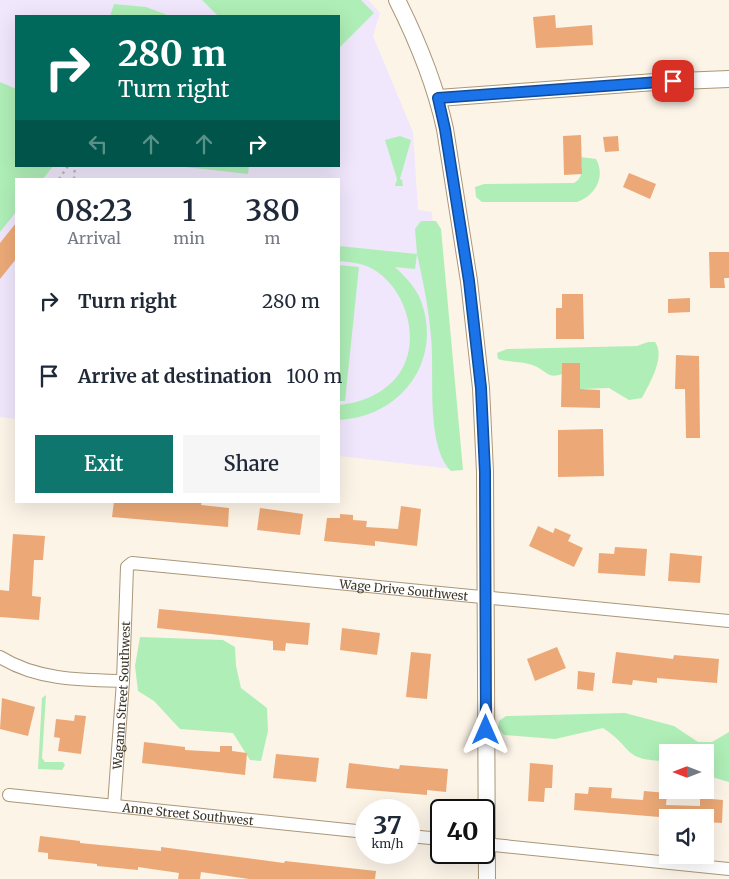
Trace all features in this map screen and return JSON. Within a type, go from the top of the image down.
[{"type":"street","points":[[397,0],[425,60],[438,98],[445,129],[476,332],[485,472],[485,799]]},
{"type":"street","points":[[438,98],[654,82],[729,79]]},
{"type":"street","name":"Wage Drive Southwest","points":[[125,585],[126,567],[132,563],[140,562],[729,621]]},
{"type":"street","name":"Wagann Street Southwest","points":[[114,806],[123,681],[125,585]]},
{"type":"street","points":[[0,657],[10,663],[49,676],[80,680],[123,681]]},
{"type":"street","name":"Anne Street Southwest","points":[[9,795],[355,831]]},
{"type":"street","points":[[495,845],[729,869]]},
{"type":"street","points":[[486,864],[487,879]]},
{"type":"path","points":[[60,178],[67,167]]},
{"type":"shaded area","points":[[0,0],[368,0],[380,13],[373,36],[413,132],[418,210],[432,212],[452,469],[340,456],[340,178],[15,178],[15,419],[0,417]]},
{"type":"green space","points":[[202,0],[361,0],[374,13],[340,47],[340,15],[217,15]]},
{"type":"green space","points":[[114,4],[146,7],[167,15],[110,15]]},
{"type":"green space","points":[[0,82],[15,89],[15,167],[52,167],[44,178],[15,178],[15,213],[0,232]]},
{"type":"green space","points":[[400,136],[411,140],[400,179],[403,186],[395,186],[397,179],[385,140]]},
{"type":"green space","points":[[581,157],[596,159],[600,172],[594,191],[577,202],[482,202],[476,197],[475,187],[484,184],[574,183],[581,175]]},
{"type":"green space","points":[[186,167],[249,167],[248,174]]},
{"type":"green space","points":[[421,221],[436,221],[441,229],[463,470],[451,471],[443,459],[437,444],[434,426],[430,327],[417,254],[415,229]]},
{"type":"green space","points":[[340,246],[417,254],[415,269],[395,267],[419,296],[426,323],[426,344],[421,364],[411,382],[398,397],[381,409],[361,416],[340,420],[340,405],[356,402],[380,392],[399,374],[406,360],[410,330],[401,299],[392,286],[382,275],[369,267],[340,261]]},
{"type":"green space","points":[[340,265],[359,267],[345,401],[340,401]]},
{"type":"green space","points":[[648,342],[655,342],[658,348],[658,363],[642,398],[629,400],[609,388],[580,389],[580,363],[562,363],[562,374],[554,376],[532,365],[498,359],[497,353],[507,349],[637,346]]},
{"type":"green space","points":[[140,637],[223,640],[235,647],[236,666],[241,688],[267,708],[268,731],[261,761],[250,760],[233,733],[180,729],[154,701],[138,691],[135,666]]},
{"type":"green space","points":[[46,695],[42,758],[45,762],[63,762],[65,765],[62,770],[38,769],[42,698]]},
{"type":"green space","points":[[625,713],[674,726],[698,742],[712,742],[729,732],[729,782],[714,778],[714,744],[659,744],[659,760],[652,760],[635,756],[603,728],[555,739],[504,735],[498,728],[499,721],[506,716]]},
{"type":"building","points":[[555,15],[556,28],[592,25],[593,45],[536,48],[533,17]]},
{"type":"building","points":[[581,135],[582,174],[564,175],[563,136]]},
{"type":"building","points":[[618,136],[619,151],[605,152],[603,137]]},
{"type":"building","points":[[629,173],[656,184],[650,199],[623,187]]},
{"type":"building","points":[[15,224],[15,260],[0,279],[0,243]]},
{"type":"building","points":[[709,252],[729,252],[729,278],[724,278],[725,288],[710,288]]},
{"type":"building","points":[[562,294],[583,294],[584,339],[556,339],[556,308],[562,308]]},
{"type":"building","points":[[690,298],[690,312],[668,313],[668,299]]},
{"type":"building","points":[[676,355],[699,356],[700,438],[686,438],[685,389],[675,389]]},
{"type":"building","points":[[562,363],[580,363],[580,389],[600,390],[600,408],[561,407]]},
{"type":"building","points":[[603,429],[604,476],[558,477],[558,430]]},
{"type":"building","points":[[114,503],[202,503],[201,505],[229,508],[228,527],[112,517]]},
{"type":"building","points":[[401,506],[421,509],[417,546],[375,541],[375,546],[324,541],[327,518],[340,518],[340,514],[353,515],[353,520],[367,521],[366,527],[398,529]]},
{"type":"building","points":[[260,508],[303,514],[300,535],[257,530]]},
{"type":"building","points":[[538,526],[553,533],[555,528],[571,535],[568,541],[583,548],[574,567],[529,546]]},
{"type":"building","points":[[13,534],[45,536],[43,560],[34,560],[32,596],[41,597],[39,620],[0,617],[0,590],[9,591]]},
{"type":"building","points":[[615,547],[647,549],[645,576],[598,573],[599,553],[614,554]]},
{"type":"building","points":[[670,553],[702,556],[700,583],[668,581]]},
{"type":"building","points":[[159,609],[310,623],[308,645],[286,643],[285,651],[273,650],[273,641],[157,628]]},
{"type":"building","points":[[342,628],[380,633],[377,655],[340,650]]},
{"type":"building","points":[[557,647],[566,668],[535,681],[527,659]]},
{"type":"building","points":[[411,652],[431,654],[427,699],[406,697]]},
{"type":"building","points":[[616,652],[673,659],[674,655],[719,659],[717,683],[657,678],[657,683],[633,680],[632,685],[612,683]]},
{"type":"building","points":[[578,671],[595,673],[593,691],[577,689]]},
{"type":"building","points":[[2,698],[35,707],[28,736],[0,729]]},
{"type":"building","points":[[75,715],[86,716],[81,754],[58,751],[60,738],[54,737],[56,719],[74,721]]},
{"type":"building","points":[[144,742],[185,747],[185,750],[220,752],[220,746],[232,746],[232,751],[247,753],[245,775],[142,763]]},
{"type":"building","points":[[276,754],[319,758],[316,782],[273,778]]},
{"type":"building","points":[[349,763],[399,769],[400,765],[448,769],[446,792],[427,790],[427,795],[346,788]]},
{"type":"building","points":[[530,763],[553,765],[552,788],[545,788],[544,802],[528,801]]},
{"type":"building","points":[[589,787],[612,788],[611,798],[643,800],[644,791],[659,792],[659,799],[666,799],[666,805],[700,806],[700,799],[723,800],[722,823],[714,823],[714,809],[659,809],[659,817],[574,810],[575,793],[588,794]]},
{"type":"building","points":[[40,836],[80,841],[80,843],[161,851],[161,847],[284,863],[285,861],[376,871],[375,879],[249,879],[201,872],[200,879],[178,879],[179,873],[138,867],[138,870],[97,866],[97,864],[48,859],[48,853],[38,852]]},
{"type":"route","points":[[486,730],[485,472],[481,388],[469,281],[445,129],[438,98],[673,81]]}]
